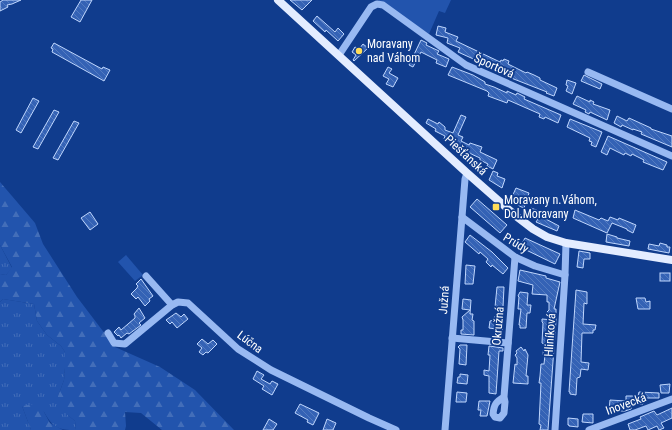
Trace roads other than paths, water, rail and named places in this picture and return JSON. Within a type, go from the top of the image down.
[{"type":"main road","name":"Piešťanská","points":[[278,0],[522,222],[539,233],[566,243],[672,260]]},
{"type":"street","name":"Športová","points":[[339,55],[371,7],[377,4],[383,5],[466,65],[672,156]]},
{"type":"street","points":[[588,72],[672,109]]},
{"type":"street","name":"Južná","points":[[445,430],[465,179],[467,172]]},
{"type":"street","name":"Prúdy","points":[[462,217],[515,257],[535,266],[565,275]]},
{"type":"street","name":"Hliníková","points":[[555,430],[560,392],[567,305],[565,275],[566,243]]},
{"type":"street","name":"Okružná","points":[[504,397],[515,257]]},
{"type":"street","points":[[108,333],[114,343],[125,344],[172,305],[146,276]]},
{"type":"street","name":"Lúčna","points":[[172,305],[178,302],[188,303],[238,349],[271,370],[396,430]]},
{"type":"street","points":[[452,338],[508,343]]},
{"type":"street","name":"Inovecká","points":[[588,430],[672,399]]},
{"type":"place","name":"Moravany nad Váhom","points":[[359,51]]},
{"type":"place","name":"Moravany n.Váhom, Dol.Moravany","points":[[496,207]]}]
